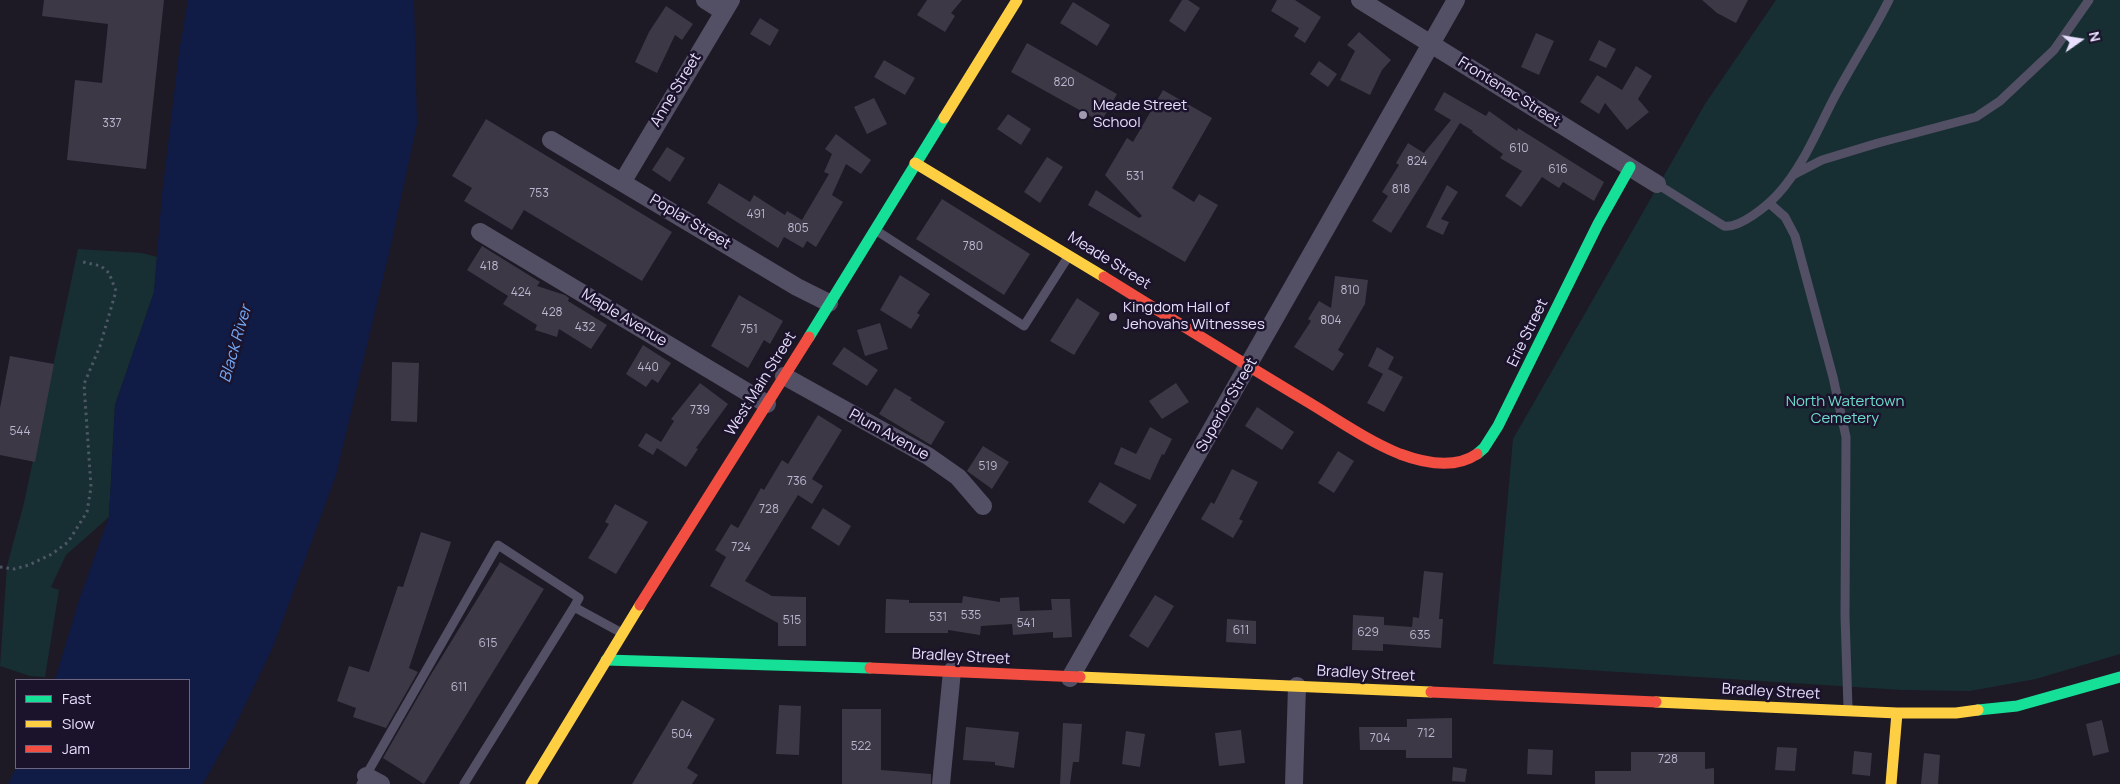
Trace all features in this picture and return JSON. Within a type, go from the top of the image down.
[{"type":"main road","name":"West Main Street","points":[[531,784],[606,660],[1017,0]]},
{"type":"main road","name":"Meade Street","points":[[915,163],[1070,254],[1248,367],[1370,438],[1401,454],[1417,458]]},
{"type":"main road","name":"Erie Street","points":[[1417,458],[1439,463],[1463,461],[1481,452],[1539,349],[1572,275],[1613,195],[1630,167]]},
{"type":"main road","name":"Bradley Street","points":[[606,660],[952,671],[1070,678],[1297,686],[1897,713],[1956,713],[2017,706],[2120,676]]},
{"type":"main road","points":[[1890,784],[1897,713]]},
{"type":"street","points":[[705,0],[727,6]]},
{"type":"street","name":"Frontenac Street","points":[[1360,0],[1657,184]]},
{"type":"street","name":"Superior Street","points":[[1070,678],[1456,0]]},
{"type":"street","name":"Anne Street","points":[[623,181],[727,6]]},
{"type":"street","name":"Poplar Street","points":[[551,140],[623,181],[797,287],[829,303]]},
{"type":"street","name":"Maple Avenue","points":[[480,232],[767,404]]},
{"type":"street","name":"Plum Avenue","points":[[784,376],[928,456],[958,477],[983,506]]},
{"type":"street","points":[[941,784],[952,671]]},
{"type":"street","points":[[1294,784],[1297,686]]},
{"type":"lane","points":[[1657,184],[1724,226],[1730,227],[1748,218],[1769,203],[1791,176],[1889,0]]},
{"type":"lane","points":[[1791,176],[1822,160],[1878,143],[1976,118],[2000,101],[2054,50],[2089,0]]},
{"type":"lane","points":[[1769,203],[1785,217],[1795,236],[1833,377],[1846,437],[1845,616],[1848,711]]},
{"type":"lane","points":[[874,229],[1024,326],[1070,254]]},
{"type":"lane","points":[[369,781],[498,545],[579,598],[464,784]]},
{"type":"lane","points":[[574,607],[623,634]]},
{"type":"path","points":[[0,567],[14,569],[29,565],[52,554],[68,542],[87,512],[90,487],[84,384],[100,346],[113,308],[116,291],[109,273],[101,266],[83,262]]},
{"type":"green space","name":"North Watertown Cemetery","points":[[1776,0],[2120,0],[2120,654],[2036,679],[1970,691],[1902,690],[1493,664],[1513,439],[1705,104]]},
{"type":"green space","points":[[78,249],[142,253],[157,257],[154,292],[115,405],[109,517],[66,555],[51,587],[59,590],[45,677],[30,676],[0,666],[7,566],[24,503]]},
{"type":"water","name":"Black River","points":[[188,0],[414,0],[417,124],[390,249],[336,475],[273,647],[233,730],[203,784],[8,784],[16,769],[190,769],[190,679],[55,679],[80,597],[109,517],[115,405],[154,292],[162,195],[179,53]]},
{"type":"building","points":[[44,0],[164,0],[146,169],[67,160],[75,80],[102,83],[108,24],[42,16]]},
{"type":"building","points":[[927,0],[962,0],[951,13],[955,16],[945,32],[917,15]]},
{"type":"building","points":[[1182,0],[1188,0],[1200,8],[1185,32],[1169,21]]},
{"type":"building","points":[[1277,0],[1295,0],[1321,17],[1305,43],[1294,36],[1299,28],[1271,11]]},
{"type":"building","points":[[1702,0],[1748,0],[1736,23],[1717,13]]},
{"type":"building","points":[[1073,2],[1110,25],[1097,46],[1060,23]]},
{"type":"building","points":[[666,6],[693,24],[682,40],[675,35],[657,73],[635,62],[649,32]]},
{"type":"building","points":[[760,18],[779,30],[770,46],[750,34]]},
{"type":"building","points":[[1359,32],[1391,60],[1382,70],[1370,95],[1340,80],[1355,51],[1347,45]]},
{"type":"building","points":[[1536,33],[1554,41],[1539,75],[1521,67]]},
{"type":"building","points":[[1599,40],[1616,49],[1606,68],[1589,60]]},
{"type":"building","points":[[1027,43],[1117,94],[1101,122],[1011,72]]},
{"type":"building","points":[[884,60],[915,78],[905,95],[874,77]]},
{"type":"building","points":[[1319,61],[1337,74],[1328,87],[1310,74]]},
{"type":"building","points":[[1636,66],[1652,76],[1638,99],[1649,112],[1627,130],[1605,103],[1599,114],[1580,102],[1597,75],[1622,90]]},
{"type":"building","points":[[1163,90],[1212,118],[1172,188],[1194,202],[1199,194],[1218,205],[1185,262],[1088,205],[1096,190],[1139,218],[1142,216],[1105,175],[1127,138],[1133,142]]},
{"type":"building","points":[[1444,92],[1486,116],[1489,111],[1517,131],[1518,128],[1604,182],[1594,201],[1563,182],[1559,188],[1542,177],[1521,207],[1505,196],[1522,171],[1500,158],[1503,154],[1460,123],[1391,233],[1372,221],[1388,196],[1382,192],[1399,165],[1396,163],[1408,143],[1424,153],[1451,120],[1434,110]]},
{"type":"building","points":[[874,98],[887,124],[867,134],[854,107]]},
{"type":"building","points":[[1008,114],[1031,129],[1021,145],[997,129]]},
{"type":"building","points":[[486,119],[672,232],[642,281],[524,210],[512,230],[464,201],[472,188],[452,176]]},
{"type":"building","points":[[836,134],[871,160],[861,174],[846,164],[832,195],[843,202],[816,247],[807,241],[803,248],[784,237],[778,248],[707,203],[719,183],[750,202],[754,195],[785,215],[787,211],[802,220],[829,174],[824,172],[832,154],[825,149]]},
{"type":"building","points":[[667,147],[685,158],[670,182],[652,170]]},
{"type":"building","points":[[1047,157],[1063,167],[1040,203],[1024,192]]},
{"type":"building","points":[[1447,185],[1458,192],[1441,219],[1449,222],[1443,235],[1426,227]]},
{"type":"building","points":[[942,199],[1030,254],[1004,295],[916,239]]},
{"type":"building","points":[[482,246],[540,282],[537,286],[565,295],[569,298],[568,301],[607,325],[591,349],[559,329],[557,337],[535,330],[537,325],[503,304],[508,296],[467,270]]},
{"type":"building","points":[[900,275],[930,294],[917,313],[920,315],[911,329],[880,310]]},
{"type":"building","points":[[1335,276],[1368,280],[1365,304],[1338,350],[1344,354],[1333,371],[1294,347],[1311,321],[1308,319],[1319,301],[1331,308]]},
{"type":"building","points":[[739,295],[783,321],[770,344],[764,340],[748,368],[711,346]]},
{"type":"building","points":[[1077,298],[1100,313],[1074,355],[1050,341]]},
{"type":"building","points":[[880,323],[888,349],[865,356],[857,330]]},
{"type":"building","points":[[643,345],[671,363],[658,383],[652,379],[646,387],[626,374]]},
{"type":"building","points":[[844,347],[878,370],[867,386],[832,364]]},
{"type":"building","points":[[1377,347],[1394,357],[1388,369],[1403,377],[1384,412],[1367,403],[1383,374],[1368,366]]},
{"type":"building","points":[[10,356],[54,364],[35,462],[0,455],[0,408]]},
{"type":"building","points":[[392,362],[419,363],[417,422],[391,421]]},
{"type":"building","points":[[700,383],[728,404],[696,448],[698,449],[686,467],[657,448],[653,455],[638,446],[646,433],[661,442],[674,421],[671,419]]},
{"type":"building","points":[[1176,383],[1189,402],[1162,419],[1149,401]]},
{"type":"building","points":[[895,388],[945,422],[931,445],[879,414]]},
{"type":"building","points":[[1257,407],[1294,432],[1282,450],[1245,426]]},
{"type":"building","points":[[818,415],[842,430],[812,479],[823,486],[812,504],[798,495],[745,581],[772,596],[806,597],[806,646],[778,646],[778,623],[710,586],[726,557],[715,550],[731,524],[738,528],[761,488],[764,490],[782,460],[788,464]]},
{"type":"building","points":[[1150,427],[1172,439],[1164,455],[1162,454],[1150,480],[1114,464],[1121,447],[1136,454]]},
{"type":"building","points":[[983,446],[1009,462],[992,489],[967,471]]},
{"type":"building","points":[[1338,451],[1354,461],[1334,493],[1318,483]]},
{"type":"building","points":[[1232,469],[1258,482],[1239,519],[1243,521],[1233,538],[1201,519],[1211,502],[1214,504]]},
{"type":"building","points":[[1100,482],[1137,505],[1124,524],[1088,502]]},
{"type":"building","points":[[615,504],[648,522],[616,574],[588,558],[609,524],[605,522]]},
{"type":"building","points":[[823,508],[851,526],[839,546],[811,528]]},
{"type":"building","points":[[421,532],[451,542],[409,668],[418,672],[386,728],[353,717],[356,708],[337,701],[349,666],[369,672],[398,586],[403,587]]},
{"type":"building","points":[[500,562],[544,589],[424,784],[383,758],[430,676]]},
{"type":"building","points":[[1424,571],[1443,573],[1439,619],[1443,619],[1441,648],[1383,644],[1383,651],[1352,650],[1353,615],[1384,617],[1384,625],[1412,627],[1413,617],[1419,618]]},
{"type":"building","points":[[1155,595],[1174,606],[1148,648],[1129,636]]},
{"type":"building","points":[[963,596],[1000,602],[1000,598],[1019,597],[1020,611],[1052,610],[1051,599],[1070,599],[1072,637],[1053,638],[1053,632],[1013,635],[1012,624],[981,626],[980,635],[948,630],[948,633],[885,633],[886,599],[909,600],[909,603],[962,603]]},
{"type":"building","points":[[1227,619],[1256,621],[1256,644],[1226,642]]},
{"type":"building","points":[[682,700],[715,719],[687,768],[698,775],[692,784],[632,784]]},
{"type":"building","points":[[779,705],[801,706],[799,755],[776,754]]},
{"type":"building","points":[[842,709],[881,709],[881,770],[931,774],[931,784],[842,784]]},
{"type":"building","points":[[1452,718],[1452,758],[1406,758],[1406,750],[1360,750],[1359,727],[1407,727],[1407,719]]},
{"type":"building","points":[[2102,720],[2109,752],[2093,756],[2086,724]]},
{"type":"building","points":[[1063,723],[1082,724],[1079,762],[1073,762],[1070,784],[1060,784]]},
{"type":"building","points":[[966,727],[1019,732],[1014,768],[995,765],[995,762],[963,760]]},
{"type":"building","points":[[1241,730],[1245,763],[1219,766],[1215,733]]},
{"type":"building","points":[[1126,731],[1145,734],[1140,767],[1122,764]]},
{"type":"building","points":[[1777,747],[1797,748],[1795,771],[1775,770]]},
{"type":"building","points":[[1528,749],[1553,750],[1552,775],[1527,774]]},
{"type":"building","points":[[1854,751],[1872,753],[1870,776],[1852,774]]},
{"type":"building","points":[[1631,752],[1705,752],[1705,769],[1714,768],[1714,784],[1595,784],[1595,771],[1631,771]]},
{"type":"building","points":[[1924,753],[1940,755],[1938,784],[1921,784]]},
{"type":"building","points":[[1453,767],[1467,769],[1465,782],[1452,781]]},
{"type":"traffic: fast","points":[[809,337],[944,118]]},
{"type":"traffic: fast","points":[[1477,454],[1484,448],[1498,426],[1598,224],[1630,167]]},
{"type":"traffic: fast","points":[[606,660],[870,668]]},
{"type":"traffic: fast","points":[[1978,710],[2017,706],[2120,677]]},
{"type":"traffic: slow","points":[[944,118],[1017,0]]},
{"type":"traffic: slow","points":[[915,163],[1104,277]]},
{"type":"traffic: slow","points":[[531,784],[640,605]]},
{"type":"traffic: slow","points":[[1080,677],[1431,692]]},
{"type":"traffic: slow","points":[[1656,702],[1897,713],[1956,713],[1978,710]]},
{"type":"traffic: slow","points":[[1891,784],[1897,713]]},
{"type":"traffic: jam","points":[[1104,277],[1353,430],[1388,449],[1409,457],[1439,463],[1459,462],[1477,454]]},
{"type":"traffic: jam","points":[[640,605],[809,337]]},
{"type":"traffic: jam","points":[[870,668],[1080,677]]},
{"type":"traffic: jam","points":[[1431,692],[1656,702]]},
{"type":"place","name":"Meade Street School","points":[[1083,115]]},
{"type":"place","name":"Kingdom Hall of Jehovahs Witnesses","points":[[1113,317]]}]
